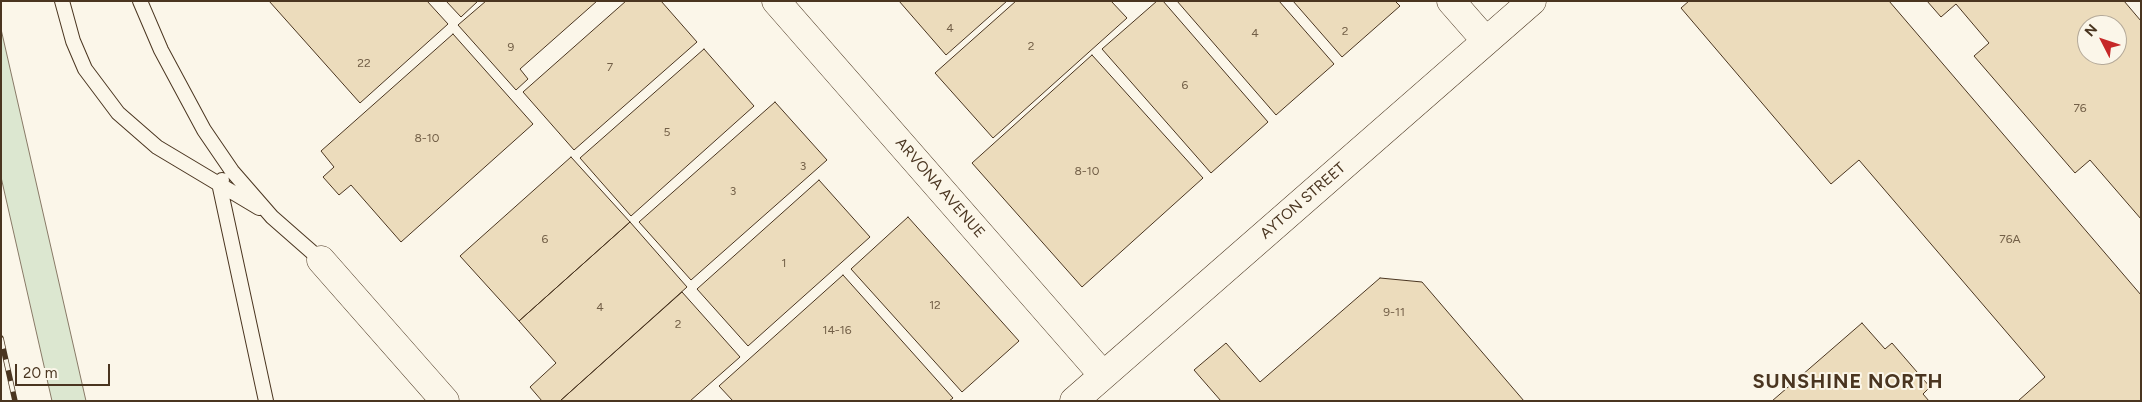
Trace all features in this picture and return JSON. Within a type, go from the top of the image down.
[{"type":"street","name":"ARVONA AVENUE","points":[[776,1],[1103,375]]},
{"type":"street","points":[[1451,1],[1486,41]]},
{"type":"street","name":"AYTON STREET","points":[[1074,401],[1532,1]]},
{"type":"street","points":[[321,260],[445,401]]},
{"type":"lane","points":[[62,1],[73,42],[85,69],[118,113],[157,147],[272,217]]},
{"type":"lane","points":[[140,1],[161,50],[204,130],[232,170],[272,217],[321,260]]},
{"type":"lane","points":[[219,183],[232,170]]},
{"type":"lane","points":[[219,183],[266,401]]},
{"type":"green space","points":[[1,29],[86,401],[52,401],[1,177]]},
{"type":"building","points":[[269,1],[427,1],[448,24],[360,103]]},
{"type":"building","points":[[446,1],[478,1],[461,17]]},
{"type":"building","points":[[486,1],[597,1],[520,69],[528,79],[516,90],[458,25]]},
{"type":"building","points":[[626,1],[661,1],[697,42],[574,150],[523,92]]},
{"type":"building","points":[[899,1],[1007,1],[946,55]]},
{"type":"building","points":[[1016,1],[1111,1],[1127,18],[993,138],[935,73]]},
{"type":"building","points":[[1157,1],[1163,1],[1268,122],[1211,173],[1102,49]]},
{"type":"building","points":[[1177,1],[1279,1],[1334,64],[1276,115]]},
{"type":"building","points":[[1293,1],[1395,1],[1400,6],[1342,57]]},
{"type":"building","points":[[1689,1],[1889,1],[2141,295],[2141,401],[2018,401],[2045,377],[1859,160],[1831,184],[1681,8]]},
{"type":"building","points":[[1927,1],[2124,1],[2141,21],[2141,219],[2090,160],[2075,173],[1974,56],[1989,43],[1956,4],[1941,17]]},
{"type":"building","points":[[453,34],[533,124],[401,242],[351,185],[339,195],[323,177],[334,167],[321,151]]},
{"type":"building","points":[[704,49],[754,106],[631,216],[580,158]]},
{"type":"building","points":[[1092,55],[1203,178],[1082,287],[972,163]]},
{"type":"building","points":[[775,102],[827,160],[691,280],[639,222]]},
{"type":"building","points":[[571,157],[630,222],[519,321],[460,256]]},
{"type":"building","points":[[819,180],[870,237],[748,346],[697,289]]},
{"type":"building","points":[[908,217],[1019,341],[962,392],[851,269]]},
{"type":"building","points":[[630,222],[687,287],[560,401],[542,401],[530,387],[556,363],[519,321]]},
{"type":"building","points":[[843,275],[953,398],[949,401],[733,401],[719,386]]},
{"type":"building","points":[[1380,278],[1422,282],[1524,401],[1221,401],[1194,370],[1226,343],[1260,382]]},
{"type":"building","points":[[682,292],[740,357],[690,401],[560,401]]},
{"type":"building","points":[[1862,323],[1885,349],[1892,343],[1930,387],[1923,394],[1929,401],[1772,401]]},
{"type":"railway","points":[[1,338],[15,401]]},
{"type":"district","name":"SUNSHINE NORTH","points":[[1848,382]]}]
